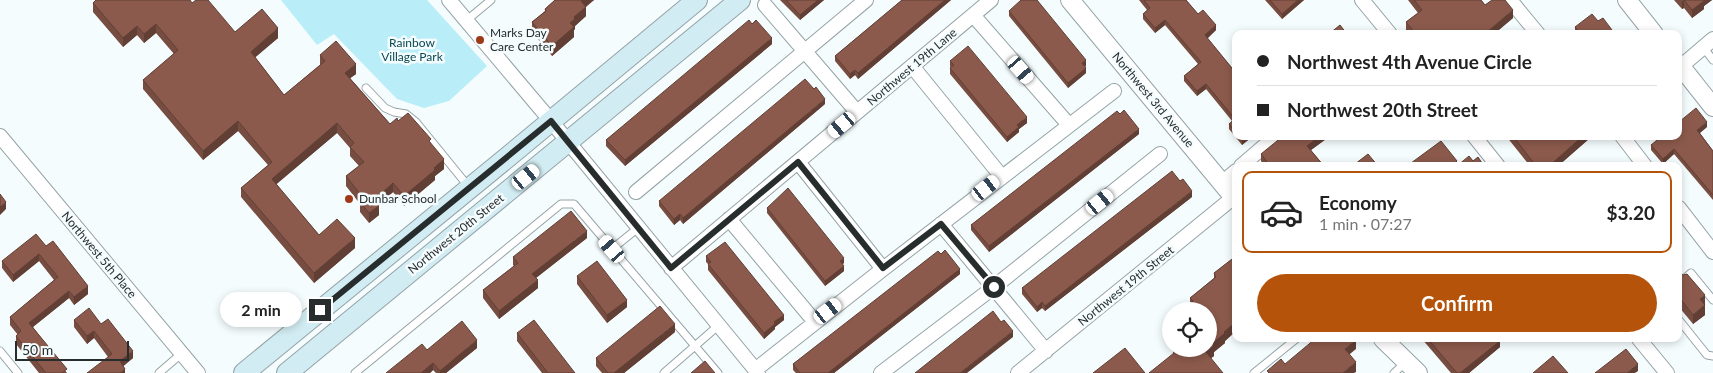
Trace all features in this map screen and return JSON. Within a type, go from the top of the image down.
[{"type":"main road","points":[[244,373],[697,0]]},
{"type":"main road","name":"Northwest 20th Street","points":[[286,373],[740,0]]},
{"type":"street","points":[[449,0],[720,325],[756,371],[883,268],[1114,91]]},
{"type":"street","points":[[636,192],[866,0]]},
{"type":"street","name":"Northwest 19th Lane","points":[[671,268],[991,0]]},
{"type":"street","name":"Northwest 3rd Avenue","points":[[1070,0],[1232,195]]},
{"type":"street","points":[[1362,0],[1387,30]]},
{"type":"street","points":[[1510,0],[1535,30]]},
{"type":"street","points":[[1626,0],[1651,30]]},
{"type":"street","points":[[765,5],[857,112]]},
{"type":"street","points":[[973,15],[1069,125]]},
{"type":"street","points":[[1682,64],[1708,43]]},
{"type":"street","points":[[912,66],[1002,177]]},
{"type":"street","points":[[1682,70],[1713,106]]},
{"type":"street","name":"Northwest 5th Place","points":[[0,136],[198,373]]},
{"type":"street","points":[[1246,162],[1271,140]]},
{"type":"street","points":[[1477,140],[1495,162]]},
{"type":"street","points":[[1625,140],[1642,162]]},
{"type":"street","points":[[881,373],[994,287],[1160,154]]},
{"type":"street","points":[[798,162],[883,268]]},
{"type":"street","points":[[1222,183],[1232,174]]},
{"type":"street","name":"Northwest 19th Street","points":[[1024,371],[1046,351],[1232,201]]},
{"type":"street","points":[[1682,212],[1713,252]]},
{"type":"street","points":[[729,219],[815,322]]},
{"type":"street","points":[[941,224],[1046,351]]},
{"type":"street","points":[[1387,342],[1406,369]]},
{"type":"street","points":[[1641,342],[1667,373]]},
{"type":"lane","points":[[466,20],[491,0]]},
{"type":"lane","points":[[1708,43],[1713,60]]},
{"type":"lane","points":[[366,88],[385,108],[406,114],[416,122],[470,188]]},
{"type":"lane","points":[[355,373],[561,204],[574,204],[718,373]]},
{"type":"lane","points":[[612,249],[638,228]]},
{"type":"lane","points":[[1684,279],[1691,273],[1713,300]]},
{"type":"lane","points":[[1682,324],[1707,355],[1713,356]]},
{"type":"lane","points":[[664,373],[720,325]]},
{"type":"lane","points":[[1254,373],[1292,342]]},
{"type":"lane","points":[[0,351],[18,373]]},
{"type":"lane","points":[[159,373],[182,354]]},
{"type":"green space","name":"Rainbow Village Park","points":[[281,0],[427,0],[487,66],[449,101],[424,108],[397,99],[334,34],[317,45]]},
{"type":"building","points":[[96,0],[190,0],[192,3],[196,0],[208,0],[235,32],[262,9],[278,28],[251,52],[284,95],[325,61],[320,55],[336,41],[356,64],[345,73],[390,124],[397,118],[398,121],[408,113],[431,139],[429,141],[444,159],[434,168],[435,170],[404,196],[393,183],[374,200],[379,206],[369,213],[360,202],[364,199],[346,176],[364,162],[350,147],[354,143],[337,123],[272,179],[319,235],[337,219],[355,238],[314,273],[241,188],[272,162],[238,121],[203,151],[143,80],[178,50],[156,24],[144,34],[137,26],[123,38],[93,3]]},
{"type":"building","points":[[555,0],[583,0],[581,1],[586,7],[570,23],[574,27],[552,46],[532,22],[546,11],[545,9]]},
{"type":"building","points":[[786,0],[818,0],[800,15]]},
{"type":"building","points":[[902,0],[945,0],[858,73],[855,70],[850,74],[835,56]]},
{"type":"building","points":[[1021,0],[1037,0],[1086,60],[1082,63],[1086,68],[1068,83],[1009,11]]},
{"type":"building","points":[[1144,0],[1186,0],[1198,14],[1203,10],[1216,25],[1205,35],[1232,68],[1232,115],[1206,84],[1197,91],[1184,76],[1201,62],[1165,20],[1155,28],[1143,14],[1150,8]]},
{"type":"building","points":[[1270,0],[1298,0],[1282,14]]},
{"type":"building","points":[[1414,0],[1481,0],[1485,5],[1492,0],[1505,0],[1513,10],[1490,30],[1413,30],[1406,22],[1422,10]]},
{"type":"building","points":[[1684,0],[1704,0],[1704,1],[1692,10]]},
{"type":"building","points":[[1592,14],[1598,21],[1603,18],[1612,30],[1578,30],[1575,27]]},
{"type":"building","points":[[749,20],[752,24],[756,20],[772,38],[625,160],[606,140]]},
{"type":"building","points":[[1340,25],[1344,30],[1334,30]]},
{"type":"building","points":[[968,46],[1027,117],[1007,137],[950,68],[954,65],[950,61]]},
{"type":"building","points":[[805,79],[814,89],[816,87],[825,99],[683,218],[680,214],[674,219],[659,201]]},
{"type":"building","points":[[1696,108],[1707,122],[1697,130],[1713,151],[1713,195],[1674,149],[1663,159],[1651,145],[1657,140],[1682,140],[1682,120]]},
{"type":"building","points":[[1124,110],[1139,129],[989,246],[971,225],[1117,111],[1120,114]]},
{"type":"building","points":[[1278,140],[1315,140],[1307,146],[1321,162],[1267,162],[1261,154]]},
{"type":"building","points":[[1516,140],[1578,140],[1554,162],[1533,162]]},
{"type":"building","points":[[1441,141],[1457,161],[1456,162],[1412,162]]},
{"type":"building","points":[[1368,154],[1375,162],[1358,162]]},
{"type":"building","points":[[1469,156],[1473,161],[1478,157],[1481,162],[1462,162]]},
{"type":"building","points":[[1172,171],[1180,181],[1183,179],[1192,191],[1045,306],[1042,302],[1037,307],[1022,288]]},
{"type":"building","points":[[788,188],[844,258],[840,261],[844,266],[825,281],[767,208]]},
{"type":"building","points":[[0,194],[6,202],[0,207]]},
{"type":"building","points":[[571,211],[587,231],[532,274],[538,280],[499,311],[483,290],[518,263],[513,257]]},
{"type":"building","points":[[36,234],[46,246],[53,241],[88,286],[74,297],[69,291],[29,323],[67,369],[62,373],[46,373],[16,336],[21,331],[10,317],[58,277],[39,254],[13,275],[2,261]]},
{"type":"building","points":[[725,242],[784,315],[764,333],[708,264],[711,262],[706,256]]},
{"type":"building","points":[[945,250],[960,269],[828,373],[800,373],[793,364],[938,251],[941,254]]},
{"type":"building","points":[[1232,259],[1232,325],[1217,340],[1217,302],[1192,302],[1193,301],[1190,298],[1216,277],[1214,273]]},
{"type":"building","points":[[597,261],[627,300],[607,315],[577,276]]},
{"type":"building","points":[[1682,274],[1687,274],[1705,295],[1700,299],[1705,305],[1693,315],[1682,301]]},
{"type":"building","points":[[660,306],[675,324],[614,373],[608,373],[596,358]]},
{"type":"building","points":[[89,308],[101,324],[108,319],[133,351],[120,361],[125,369],[120,373],[87,373],[112,354],[94,331],[87,336],[74,320]]},
{"type":"building","points":[[993,311],[1001,322],[1004,320],[1013,331],[960,373],[915,373]]},
{"type":"building","points":[[534,320],[575,373],[548,373],[517,333]]},
{"type":"building","points":[[462,321],[477,340],[440,371],[433,363],[421,373],[386,373],[422,344],[427,350]]},
{"type":"building","points":[[1311,342],[1354,342],[1345,349],[1356,362],[1343,373],[1269,373],[1267,371],[1281,359],[1285,364]]},
{"type":"building","points":[[1431,342],[1499,342],[1460,373],[1457,373]]},
{"type":"building","points":[[1125,348],[1145,373],[1093,373]]},
{"type":"building","points":[[1626,349],[1638,364],[1627,373],[1595,373]]},
{"type":"building","points":[[1553,356],[1568,373],[1533,373]]},
{"type":"building","points":[[1169,357],[1210,357],[1223,373],[1149,373]]},
{"type":"building","points":[[705,361],[715,373],[691,373]]},
{"type":"place","name":"Marks Day Care Center","points":[[480,40]]},
{"type":"place","name":"Dunbar School","points":[[349,199]]},
{"type":"route","points":[[320,310],[551,121],[671,268],[798,162],[883,268],[941,224],[994,287]]}]
